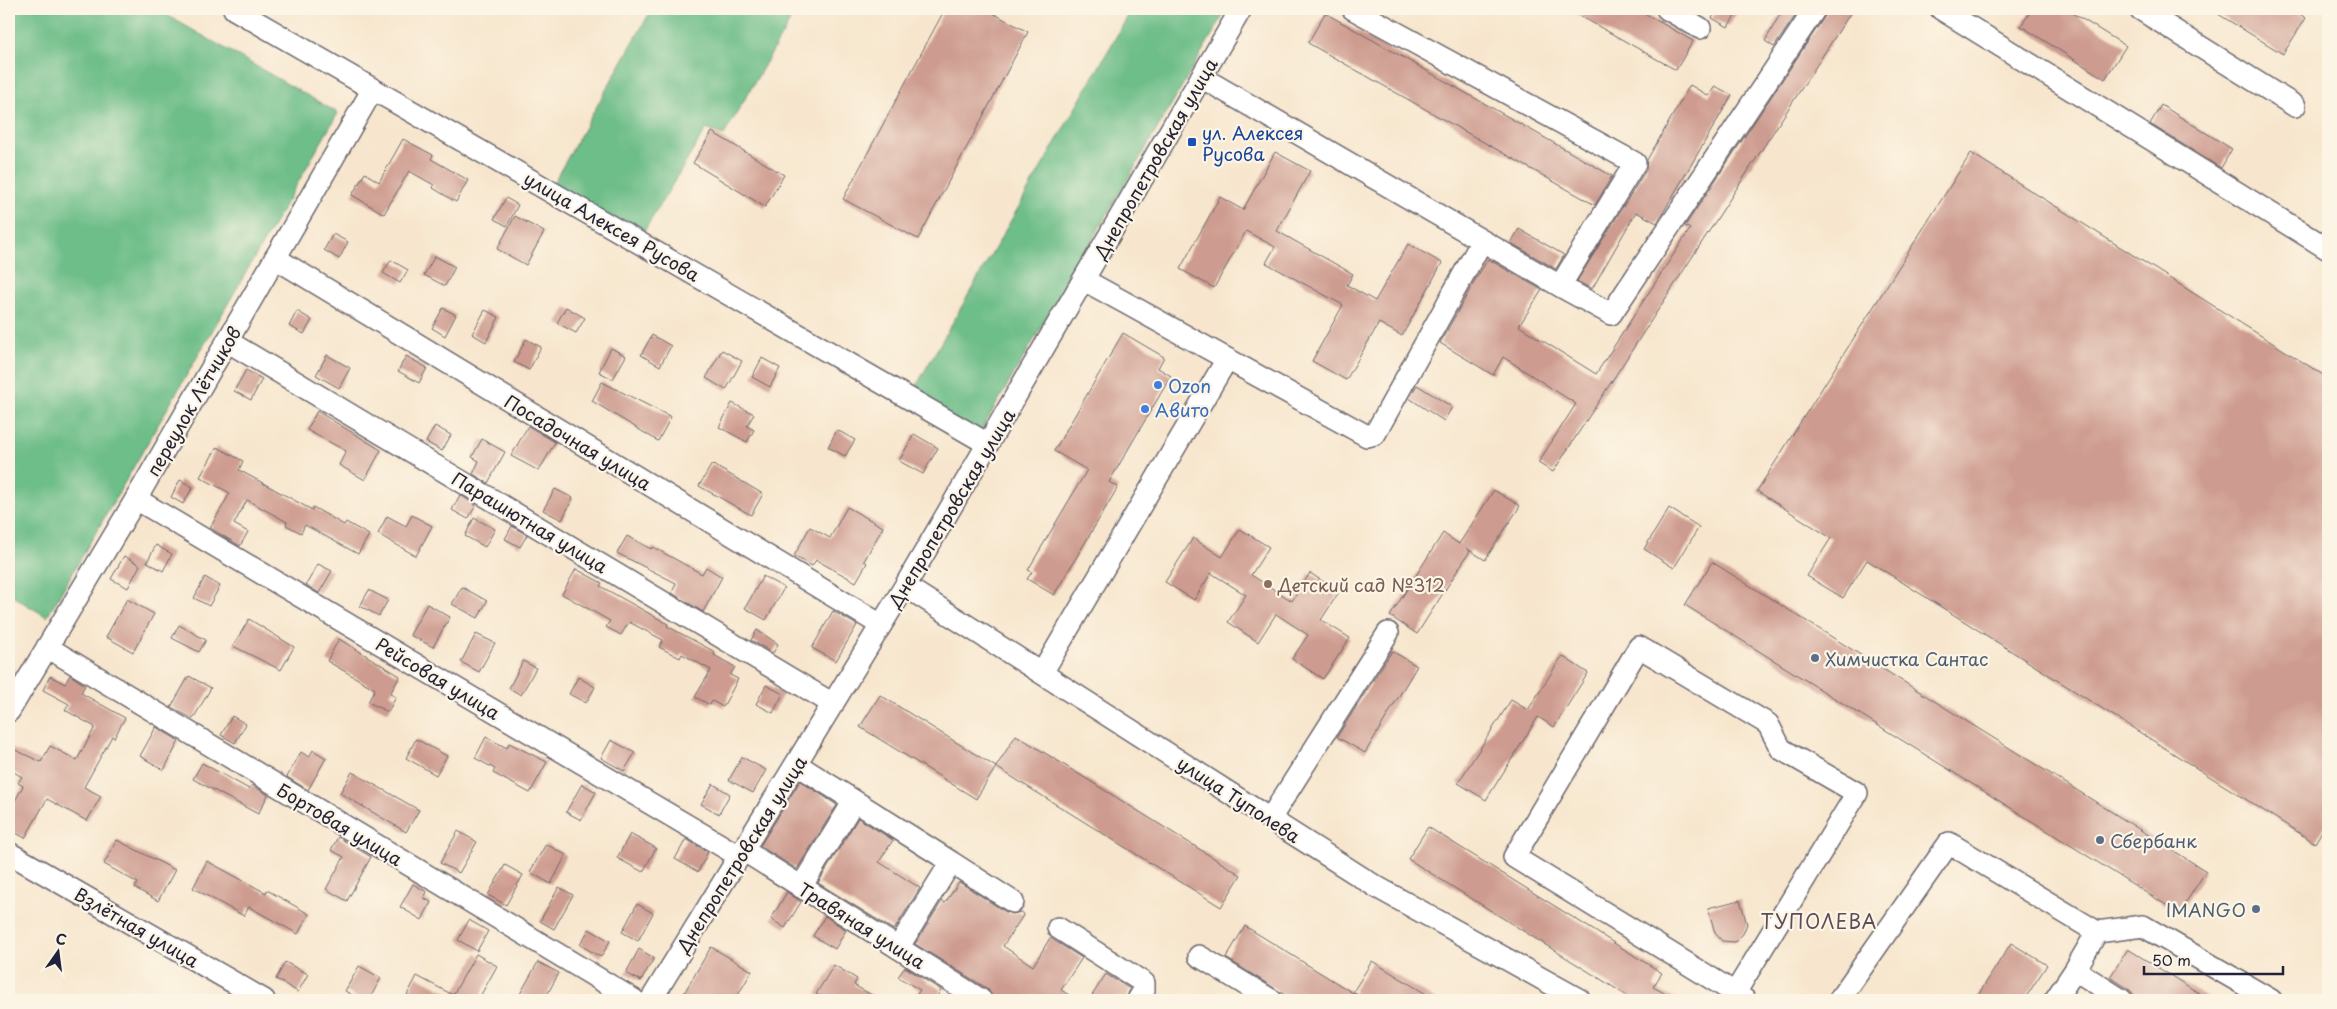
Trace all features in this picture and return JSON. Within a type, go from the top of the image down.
[{"type":"street","name":"улица Алексея Русова","points":[[234,9],[988,444]]},
{"type":"street","name":"Днепропетровская улица","points":[[651,1000],[905,586],[1241,9]]},
{"type":"street","points":[[1353,9],[1635,163],[1560,286]]},
{"type":"street","points":[[1667,9],[1700,28]]},
{"type":"street","points":[[1201,77],[1611,314],[1815,9]]},
{"type":"street","points":[[1941,9],[2328,249]]},
{"type":"street","points":[[2140,9],[2295,106]]},
{"type":"street","name":"переулок Лётчиков","points":[[9,711],[136,499],[373,88]]},
{"type":"street","points":[[1084,280],[1366,436],[1375,434],[1482,241]]},
{"type":"street","name":"Посадочная улица","points":[[275,258],[881,625]]},
{"type":"street","name":"Парашютная улица","points":[[227,341],[833,704]]},
{"type":"street","points":[[1042,673],[1227,359]]},
{"type":"street","name":"Рейсовая улица","points":[[136,499],[741,853]]},
{"type":"street","name":"улица Туполева","points":[[905,586],[1375,886],[1580,1000]]},
{"type":"street","points":[[1270,819],[1388,633]]},
{"type":"street","name":"Бортовая улица","points":[[47,647],[634,1000]]},
{"type":"street","points":[[1639,647],[1768,724],[1781,749],[1857,792],[1740,997],[1514,857],[1639,647]]},
{"type":"street","points":[[796,764],[1013,902]]},
{"type":"street","points":[[801,887],[854,801]]},
{"type":"street","points":[[1839,1000],[1949,843],[2098,932],[2143,926],[2271,1000]]},
{"type":"street","name":"Взлётная улица","points":[[9,853],[264,1000]]},
{"type":"street","name":"Травяная улица","points":[[741,853],[801,887],[981,1000]]},
{"type":"street","points":[[898,948],[951,862]]},
{"type":"street","points":[[1058,928],[1144,983],[1144,990],[1138,1000]]},
{"type":"street","points":[[2055,1000],[2098,932]]},
{"type":"street","points":[[1199,956],[1271,1000]]},
{"type":"street","points":[[2075,970],[2122,1000]]},
{"type":"green space","points":[[9,9],[156,9],[338,113],[47,617],[9,594]]},
{"type":"green space","points":[[652,9],[797,9],[724,135],[706,129],[643,233],[551,187]]},
{"type":"green space","points":[[1132,9],[1227,9],[979,434],[911,395]]},
{"type":"building","points":[[945,9],[985,9],[1028,32],[918,239],[843,199]]},
{"type":"building","points":[[1568,9],[1637,9],[1693,41],[1676,70]]},
{"type":"building","points":[[1718,9],[1739,9],[1728,27],[1712,18]]},
{"type":"building","points":[[1783,9],[1800,9],[1774,47],[1765,41]]},
{"type":"building","points":[[1827,9],[1853,9],[1553,472],[1538,463],[1576,404],[1503,357],[1493,375],[1440,343],[1488,259],[1542,290],[1519,326],[1596,374],[1690,229],[1685,226],[1825,16]]},
{"type":"building","points":[[2032,9],[2066,9],[2126,46],[2105,79],[2021,26]]},
{"type":"building","points":[[2210,9],[2292,9],[2306,18],[2283,54]]},
{"type":"building","points":[[1325,13],[1612,176],[1595,205],[1308,43]]},
{"type":"building","points":[[1690,85],[1709,96],[1715,86],[1732,95],[1657,223],[1636,212],[1592,289],[1577,281],[1646,170],[1647,160]]},
{"type":"building","points":[[2161,105],[2232,149],[2221,168],[2150,124]]},
{"type":"building","points":[[712,132],[784,175],[765,207],[693,163]]},
{"type":"building","points":[[403,139],[433,155],[431,159],[468,180],[456,202],[433,188],[434,185],[409,171],[384,214],[352,195],[365,173],[379,182]]},
{"type":"building","points":[[1275,152],[1310,171],[1277,231],[1353,274],[1347,285],[1375,301],[1408,244],[1442,263],[1402,336],[1379,323],[1346,380],[1312,361],[1343,305],[1266,263],[1275,247],[1246,231],[1214,288],[1180,269],[1220,197],[1243,210]]},
{"type":"building","points":[[1971,153],[2328,378],[2328,821],[2315,843],[1867,560],[1843,598],[1807,576],[1831,538],[1757,491]]},
{"type":"building","points":[[506,198],[518,205],[507,226],[494,219]]},
{"type":"building","points":[[515,216],[544,232],[526,265],[497,249]]},
{"type":"building","points":[[1519,229],[1564,255],[1556,269],[1511,243]]},
{"type":"building","points":[[333,234],[348,242],[339,259],[324,250]]},
{"type":"building","points":[[435,256],[455,267],[445,286],[424,275]]},
{"type":"building","points":[[391,260],[408,270],[400,283],[383,273]]},
{"type":"building","points":[[566,307],[585,318],[576,333],[557,323]]},
{"type":"building","points":[[443,308],[456,315],[445,336],[432,328]]},
{"type":"building","points":[[485,310],[499,317],[486,342],[472,334]]},
{"type":"building","points":[[297,311],[312,320],[304,334],[289,326]]},
{"type":"building","points":[[1123,333],[1164,357],[1158,368],[1171,376],[1109,482],[1118,487],[1054,595],[1027,579],[1032,572],[1028,570],[1087,470],[1054,451]]},
{"type":"building","points":[[652,335],[671,346],[660,366],[641,355]]},
{"type":"building","points":[[526,339],[541,347],[529,370],[514,362]]},
{"type":"building","points":[[611,348],[626,356],[613,379],[599,372]]},
{"type":"building","points":[[722,350],[742,361],[726,390],[706,378]]},
{"type":"building","points":[[327,355],[350,368],[339,388],[316,375]]},
{"type":"building","points":[[406,356],[427,368],[419,383],[398,371]]},
{"type":"building","points":[[762,358],[780,368],[770,387],[752,377]]},
{"type":"building","points":[[246,370],[262,379],[251,400],[234,391]]},
{"type":"building","points":[[602,382],[671,417],[658,441],[592,401]]},
{"type":"building","points":[[1417,385],[1452,407],[1444,421],[1409,398]]},
{"type":"building","points":[[732,403],[754,414],[747,426],[754,430],[747,442],[719,427]]},
{"type":"building","points":[[317,411],[381,450],[365,480],[339,465],[346,451],[307,430]]},
{"type":"building","points":[[435,426],[451,435],[442,451],[426,442]]},
{"type":"building","points":[[528,426],[555,442],[539,471],[511,456]]},
{"type":"building","points":[[837,430],[855,440],[845,456],[828,447]]},
{"type":"building","points":[[914,434],[938,448],[923,474],[899,461]]},
{"type":"building","points":[[482,439],[505,452],[488,483],[473,474],[479,461],[472,457]]},
{"type":"building","points":[[217,447],[243,461],[239,470],[312,510],[313,507],[344,525],[346,522],[369,535],[358,554],[305,525],[301,533],[286,525],[287,522],[247,500],[234,524],[248,532],[240,546],[210,528],[230,493],[200,477]]},
{"type":"building","points":[[712,464],[763,494],[751,515],[699,486]]},
{"type":"building","points":[[180,480],[193,487],[183,504],[171,497]]},
{"type":"building","points":[[555,489],[573,498],[562,520],[543,510]]},
{"type":"building","points":[[1494,490],[1520,506],[1485,560],[1466,548],[1470,551],[1417,634],[1390,616],[1443,533],[1459,544]]},
{"type":"building","points":[[460,495],[476,505],[468,519],[452,510]]},
{"type":"building","points":[[847,507],[883,527],[864,561],[867,563],[856,582],[816,560],[812,566],[794,556],[810,527],[830,538]]},
{"type":"building","points":[[1669,508],[1699,527],[1674,568],[1644,549]]},
{"type":"building","points":[[412,515],[432,526],[416,556],[378,534],[387,516],[406,526]]},
{"type":"building","points":[[474,518],[495,529],[485,547],[465,536]]},
{"type":"building","points":[[512,526],[527,535],[520,547],[505,539]]},
{"type":"building","points":[[1240,529],[1269,547],[1251,575],[1292,601],[1310,573],[1339,592],[1321,620],[1350,638],[1323,679],[1292,659],[1308,635],[1276,614],[1258,642],[1228,622],[1246,595],[1211,573],[1194,600],[1165,582],[1193,538],[1222,557]]},
{"type":"building","points":[[627,536],[651,549],[653,547],[702,574],[706,567],[722,577],[703,612],[672,593],[676,583],[617,553]]},
{"type":"building","points":[[156,545],[172,554],[163,571],[147,562]]},
{"type":"building","points":[[124,556],[140,565],[128,588],[111,579]]},
{"type":"building","points":[[1712,562],[2206,871],[2179,913],[1685,605]]},
{"type":"building","points":[[318,564],[332,571],[319,593],[306,585]]},
{"type":"building","points":[[576,569],[602,583],[600,586],[715,652],[714,655],[735,667],[730,675],[738,679],[723,707],[712,701],[710,705],[695,697],[711,670],[682,654],[680,658],[659,647],[663,640],[629,622],[621,635],[606,627],[610,621],[562,594]]},
{"type":"building","points":[[763,576],[784,588],[766,620],[745,608]]},
{"type":"building","points":[[205,577],[220,586],[209,606],[194,598]]},
{"type":"building","points":[[462,587],[487,601],[478,618],[452,604]]},
{"type":"building","points":[[369,590],[388,600],[379,616],[360,606]]},
{"type":"building","points":[[127,599],[154,614],[133,652],[106,637]]},
{"type":"building","points":[[427,604],[450,617],[433,647],[410,635]]},
{"type":"building","points":[[833,611],[857,625],[836,661],[812,648]]},
{"type":"building","points":[[249,619],[294,647],[281,670],[233,646]]},
{"type":"building","points":[[179,625],[206,640],[199,652],[172,638]]},
{"type":"building","points":[[757,630],[778,644],[773,653],[751,640]]},
{"type":"building","points":[[476,634],[495,643],[479,672],[461,662]]},
{"type":"building","points":[[339,639],[400,676],[390,694],[396,697],[388,712],[368,702],[375,689],[327,661]]},
{"type":"building","points":[[1392,651],[1417,666],[1365,753],[1337,737]]},
{"type":"building","points":[[1562,656],[1588,673],[1554,727],[1538,717],[1486,800],[1458,783],[1511,700],[1528,710]]},
{"type":"building","points":[[523,661],[536,668],[521,695],[509,688]]},
{"type":"building","points":[[70,675],[85,685],[81,693],[125,718],[114,738],[112,736],[84,787],[101,796],[87,821],[47,799],[25,838],[9,829],[9,812],[23,786],[18,783],[22,777],[9,769],[9,747],[41,762],[50,746],[77,760],[95,727],[65,710],[69,704],[43,690],[50,676],[65,684]]},
{"type":"building","points":[[189,676],[211,688],[193,719],[171,707]]},
{"type":"building","points":[[578,677],[595,687],[586,703],[569,694]]},
{"type":"building","points":[[766,685],[783,694],[773,713],[756,704]]},
{"type":"building","points":[[880,695],[996,767],[976,799],[860,727]]},
{"type":"building","points":[[232,716],[246,724],[235,743],[221,735]]},
{"type":"building","points":[[156,727],[179,741],[164,770],[140,756]]},
{"type":"building","points":[[1016,735],[1241,875],[1221,907],[996,767]]},
{"type":"building","points":[[486,737],[507,748],[509,743],[547,762],[530,793],[493,773],[495,769],[475,758]]},
{"type":"building","points":[[416,739],[447,756],[436,775],[406,758]]},
{"type":"building","points":[[611,740],[635,753],[624,771],[601,758]]},
{"type":"building","points":[[313,750],[326,758],[308,790],[287,777],[301,752],[309,757]]},
{"type":"building","points":[[742,757],[766,770],[753,793],[729,780]]},
{"type":"building","points":[[202,763],[249,789],[252,785],[268,795],[258,814],[193,779]]},
{"type":"building","points":[[352,772],[419,810],[406,832],[340,793]]},
{"type":"building","points":[[800,781],[837,805],[797,869],[760,846]]},
{"type":"building","points":[[582,784],[596,792],[581,820],[566,812]]},
{"type":"building","points":[[713,784],[730,794],[719,814],[701,804]]},
{"type":"building","points":[[858,818],[893,840],[879,862],[920,888],[894,930],[818,883]]},
{"type":"building","points":[[1428,827],[1662,973],[1653,987],[1677,1000],[1634,1000],[1408,859]]},
{"type":"building","points":[[458,831],[477,842],[459,873],[440,863]]},
{"type":"building","points":[[630,834],[656,848],[643,872],[617,858]]},
{"type":"building","points":[[338,837],[371,857],[347,901],[326,889],[344,857],[331,850]]},
{"type":"building","points":[[686,839],[708,852],[698,872],[675,859]]},
{"type":"building","points":[[117,840],[175,870],[158,901],[135,888],[138,883],[104,864]]},
{"type":"building","points":[[546,844],[566,855],[551,884],[530,872]]},
{"type":"building","points":[[207,861],[266,893],[267,890],[309,914],[298,934],[249,907],[244,916],[193,888]]},
{"type":"building","points":[[505,865],[523,875],[506,905],[488,895]]},
{"type":"building","points":[[959,882],[1006,912],[1013,914],[1020,912],[1024,914],[1003,946],[1033,966],[1050,938],[1082,958],[1061,990],[1077,1000],[993,1000],[988,989],[915,944],[942,901],[945,903]]},
{"type":"building","points":[[413,884],[427,892],[424,898],[431,902],[422,920],[400,907]]},
{"type":"building","points":[[559,887],[573,895],[554,929],[540,921]]},
{"type":"building","points":[[787,892],[801,902],[785,928],[771,919]]},
{"type":"building","points":[[1740,900],[1747,924],[1743,934],[1735,942],[1722,941],[1715,933],[1708,908]]},
{"type":"building","points":[[637,904],[653,913],[638,941],[622,932]]},
{"type":"building","points":[[825,916],[846,930],[835,949],[813,936]]},
{"type":"building","points":[[469,920],[488,931],[477,951],[458,940]]},
{"type":"building","points":[[1245,926],[1364,1000],[1293,1000],[1226,958]]},
{"type":"building","points":[[589,929],[610,941],[601,957],[580,945]]},
{"type":"building","points":[[2011,943],[2047,965],[2024,1000],[1975,1000]]},
{"type":"building","points":[[711,947],[752,971],[735,1000],[680,1000]]},
{"type":"building","points":[[639,949],[654,958],[641,981],[626,973]]},
{"type":"building","points":[[2128,949],[2210,1000],[2139,1000],[2129,989],[2110,977]]},
{"type":"building","points":[[476,954],[497,966],[478,1000],[417,1000],[407,995],[417,976],[453,995]]},
{"type":"building","points":[[1372,961],[1436,1000],[1365,1000],[1353,992]]},
{"type":"building","points":[[285,962],[308,974],[298,992],[276,979]]},
{"type":"building","points":[[538,962],[559,973],[544,1000],[531,1000],[520,994]]},
{"type":"building","points":[[834,965],[857,979],[854,985],[880,1000],[826,1000],[816,994]]},
{"type":"building","points":[[359,966],[381,978],[369,1000],[361,1000],[345,991]]},
{"type":"building","points":[[905,967],[941,990],[935,1000],[913,1000],[920,990],[898,977]]},
{"type":"building","points":[[1106,974],[1130,989],[1126,1000],[1089,1000]]},
{"type":"place","name":"ул. Алексея Русова","points":[[1192,142]]},
{"type":"place","name":"Ozon","points":[[1158,385]]},
{"type":"place","name":"Авито","points":[[1145,409]]},
{"type":"place","name":"Детский сад №312","points":[[1268,584]]},
{"type":"place","name":"Химчистка Сантас","points":[[1815,658]]},
{"type":"place","name":"Сбербанк","points":[[2100,840]]},
{"type":"place","name":"IMANGO","points":[[2256,909]]},
{"type":"district","name":"ТУПОЛЕВА","points":[[1819,921]]}]
